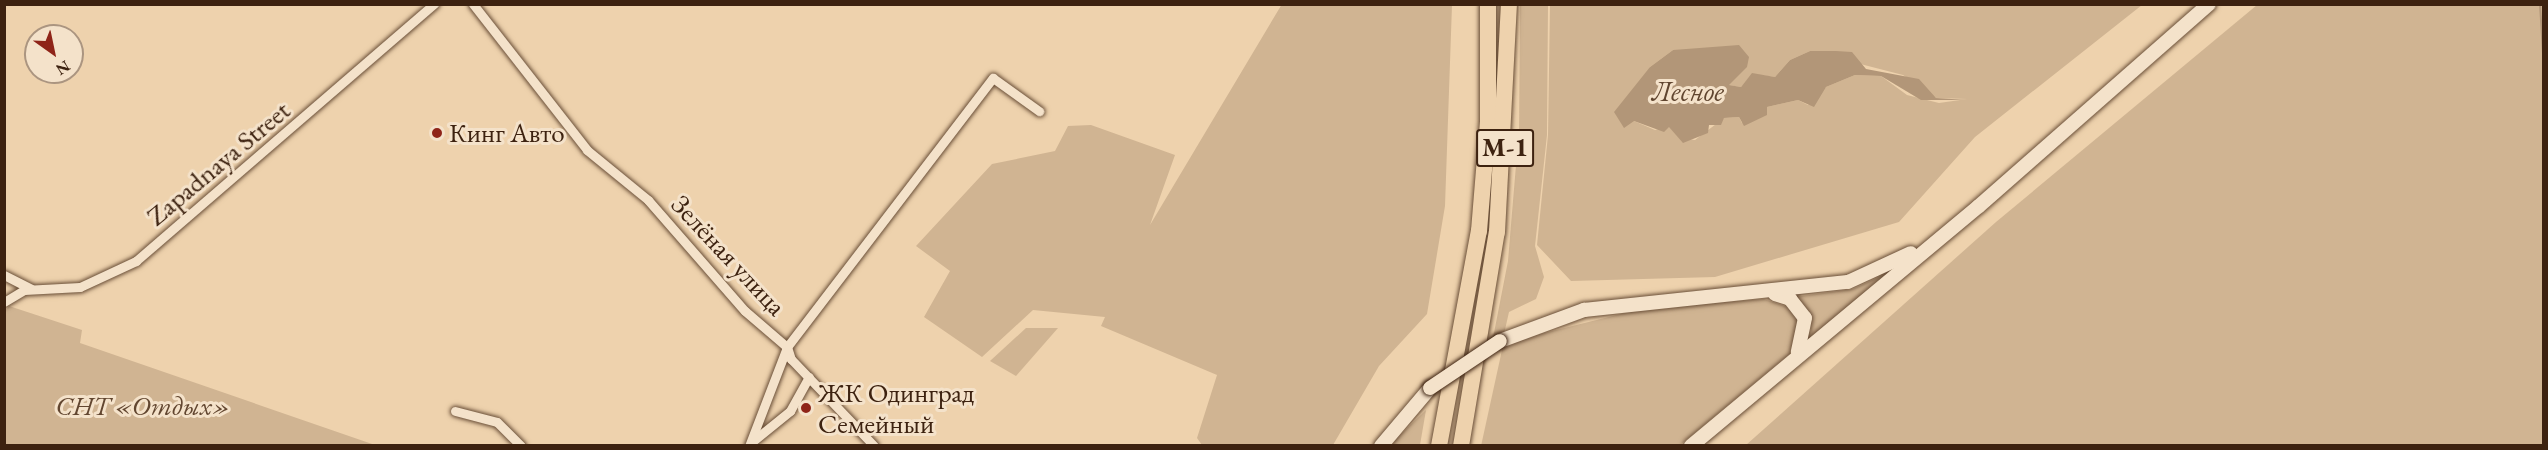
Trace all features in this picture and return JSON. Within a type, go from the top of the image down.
[{"type":"highway","name":"М-1","points":[[1439,446],[1479,231],[1488,122],[1488,4]]},
{"type":"highway","name":"М-1","points":[[1461,446],[1497,232],[1509,4]]},
{"type":"main road","points":[[1691,446],[1979,206],[2209,4]]},
{"type":"main road","points":[[1381,446],[1430,388],[1500,341],[1584,310],[1819,288],[1875,272],[1979,206]]},
{"type":"main road","points":[[1765,292],[1790,299],[1805,318],[1804,342],[1789,363]]},
{"type":"street","name":"Zapadnaya Street","points":[[4,302],[31,289],[80,286],[136,261],[434,4]]},
{"type":"street","name":"Зелёная улица","points":[[472,4],[587,150],[648,200],[745,311],[787,347],[993,78],[1039,111]]},
{"type":"street","points":[[4,275],[31,289]]},
{"type":"street","points":[[787,347],[809,377],[874,446]]},
{"type":"street","points":[[749,445],[787,347]]},
{"type":"street","points":[[749,445],[790,411],[809,377]]},
{"type":"street","points":[[455,411],[497,422],[520,446]]},
{"type":"green space","points":[[1282,4],[1452,5],[1445,206],[1427,314],[1379,366],[1333,445],[1202,445],[1197,438],[1217,375],[1101,326],[1105,317],[1033,310],[982,357],[924,317],[950,271],[916,246],[992,164],[1055,151],[1068,126],[1091,125],[1175,155],[1150,225]]},
{"type":"green space","points":[[1520,5],[1548,5],[1547,135],[1535,246],[1544,277],[1536,299],[1509,312],[1504,334],[1493,338],[1508,261],[1516,165],[1530,165],[1531,146],[1519,142]]},
{"type":"green space","points":[[1550,5],[2142,5],[1975,137],[1899,222],[1715,277],[1571,281],[1537,245],[1548,135]],"holes":[[[1673,50],[1703,50],[1735,73],[1728,85],[1741,87],[1752,74],[1775,77],[1790,60],[1810,51],[1903,75],[1936,98],[1967,99],[1939,103],[1907,95],[1881,76],[1855,75],[1826,87],[1808,105],[1798,100],[1767,107],[1742,123],[1739,117],[1724,118],[1695,140],[1687,139],[1670,126],[1655,130],[1634,121],[1650,67]]]},
{"type":"green space","points":[[2257,5],[2543,5],[2543,445],[1746,445],[1996,222]]},
{"type":"green space","points":[[1892,271],[1812,339],[1810,318],[1795,297],[1853,289]]},
{"type":"green space","points":[[1764,299],[1793,309],[1799,322],[1793,351],[1680,445],[1481,446],[1502,350],[1524,338],[1641,309]]},
{"type":"green space","name":"СНТ «Отдых»","points":[[9,306],[82,330],[80,343],[375,445],[5,445],[4,312]]},
{"type":"green space","points":[[1026,328],[1058,328],[1016,376],[990,361]]},
{"type":"green space","points":[[1426,410],[1420,445],[1392,445],[1398,437]]},
{"type":"water","name":"Лесное","points":[[1739,45],[1749,57],[1747,67],[1729,85],[1741,87],[1752,73],[1775,77],[1790,60],[1810,51],[1852,52],[1866,69],[1919,79],[1936,98],[1967,100],[1921,100],[1881,76],[1855,75],[1826,87],[1814,107],[1798,100],[1767,107],[1767,115],[1744,126],[1739,117],[1724,118],[1721,125],[1709,125],[1708,133],[1683,143],[1669,127],[1664,132],[1634,121],[1624,128],[1614,112],[1650,67],[1673,50]]},
{"type":"waterway","points":[[2540,4],[2544,69]]},
{"type":"waterway","points":[[2544,134],[2544,170]]},
{"type":"waterway","points":[[2544,322],[2544,362]]},
{"type":"place","name":"Кинг Авто","points":[[437,133]]},
{"type":"place","name":"ЖК Одинград Семейный","points":[[806,408]]}]
